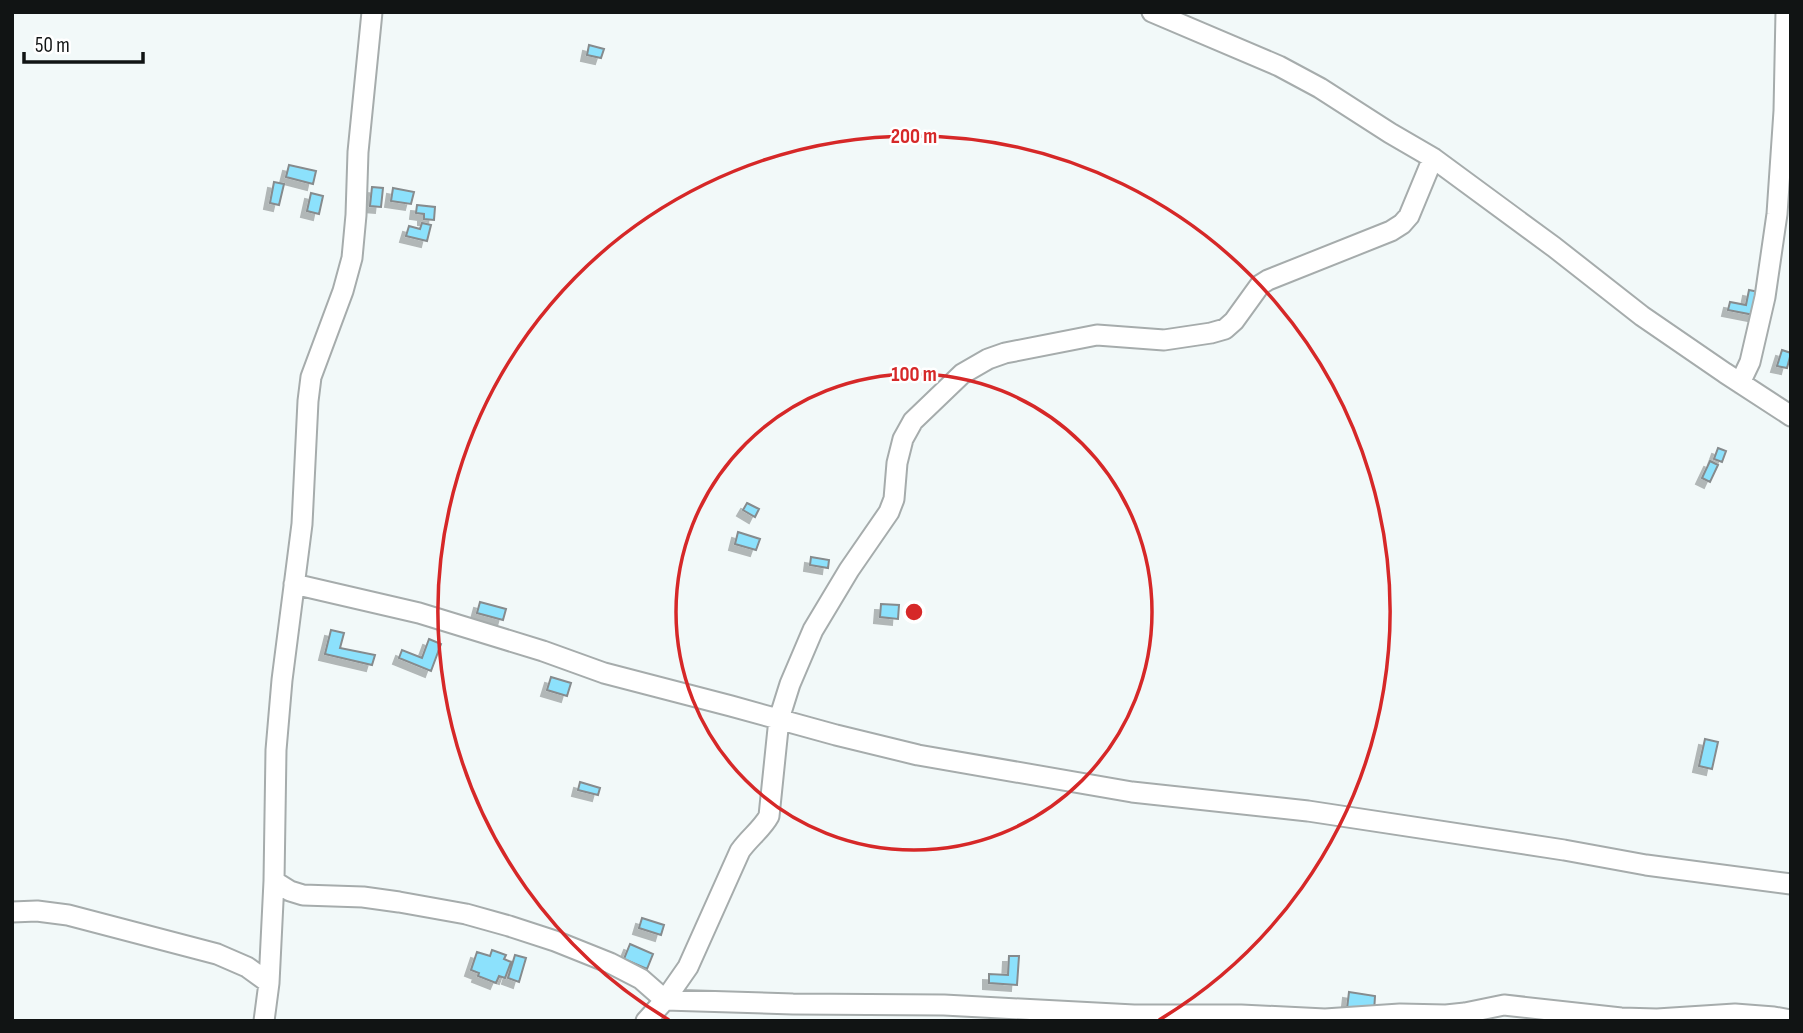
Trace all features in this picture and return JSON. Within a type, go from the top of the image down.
[{"type":"street","points":[[264,1021],[269,983],[274,881],[276,750],[302,524],[311,377],[343,291],[352,258],[358,152],[372,12]]},
{"type":"street","points":[[1152,12],[1299,77],[1433,158],[1642,316],[1791,416]]},
{"type":"street","points":[[1740,383],[1750,362],[1765,298],[1777,214],[1784,111],[1786,12]]},
{"type":"street","points":[[646,1021],[665,1000],[688,967],[740,851],[769,816],[779,719],[790,684],[813,631],[849,570],[889,512],[894,499],[897,463],[903,439],[914,421],[962,374],[1005,353],[1097,335],[1164,340],[1211,334],[1225,329],[1260,285],[1268,280],[1391,231],[1402,224],[1409,216],[1433,158]]},
{"type":"street","points":[[294,584],[419,613],[604,673],[918,755],[1132,792],[1306,811],[1646,865],[1791,884]]},
{"type":"street","points":[[274,881],[303,895],[363,897],[399,902],[466,914],[509,926],[610,963],[642,979],[665,1000],[953,1013],[1241,1015],[1325,1019],[1400,1014],[1455,1014],[1504,1004],[1621,1018],[1657,1019],[1735,1014],[1791,1020]]},
{"type":"street","points":[[12,912],[37,911],[68,915],[217,954],[247,967],[269,983]]},
{"type":"building","points":[[589,45],[604,49],[601,58],[587,55]]},
{"type":"building","points":[[289,165],[316,171],[313,184],[286,177]]},
{"type":"building","points":[[274,182],[284,184],[279,205],[270,203]]},
{"type":"building","points":[[372,187],[383,188],[381,207],[370,206]]},
{"type":"building","points":[[393,188],[414,192],[411,204],[391,201]]},
{"type":"building","points":[[311,193],[323,196],[319,214],[307,211]]},
{"type":"building","points":[[417,205],[435,207],[434,220],[424,219],[424,214],[416,213]]},
{"type":"building","points":[[422,223],[431,225],[427,241],[406,236],[409,226],[420,229]]},
{"type":"building","points":[[1749,290],[1759,292],[1754,315],[1728,310],[1730,302],[1746,305]]},
{"type":"building","points":[[1782,350],[1791,353],[1787,368],[1777,366]]},
{"type":"building","points":[[1718,448],[1726,451],[1722,462],[1714,459]]},
{"type":"building","points":[[1710,461],[1718,465],[1710,482],[1702,478]]},
{"type":"building","points":[[747,503],[759,509],[755,517],[743,510]]},
{"type":"building","points":[[738,532],[760,539],[756,550],[735,544]]},
{"type":"building","points":[[811,557],[829,560],[828,568],[810,565]]},
{"type":"building","points":[[480,602],[506,609],[503,620],[477,613]]},
{"type":"building","points":[[881,604],[899,605],[898,619],[880,617]]},
{"type":"building","points":[[331,630],[344,633],[340,648],[375,655],[372,665],[325,654]]},
{"type":"building","points":[[429,639],[441,644],[431,671],[399,658],[402,650],[422,658]]},
{"type":"building","points":[[551,677],[571,683],[567,696],[547,690]]},
{"type":"building","points":[[1705,739],[1718,742],[1712,769],[1699,766]]},
{"type":"building","points":[[580,782],[600,788],[598,795],[578,790]]},
{"type":"building","points":[[642,918],[664,925],[661,935],[639,928]]},
{"type":"building","points":[[630,944],[653,954],[647,969],[624,959]]},
{"type":"building","points":[[492,950],[506,955],[504,959],[511,962],[505,978],[499,976],[496,983],[471,970],[477,952],[490,956]]},
{"type":"building","points":[[515,955],[526,958],[519,982],[508,978]]},
{"type":"building","points":[[1009,956],[1019,956],[1017,985],[989,983],[989,974],[1008,975]]},
{"type":"building","points":[[1349,992],[1375,996],[1374,1012],[1347,1009]]}]
